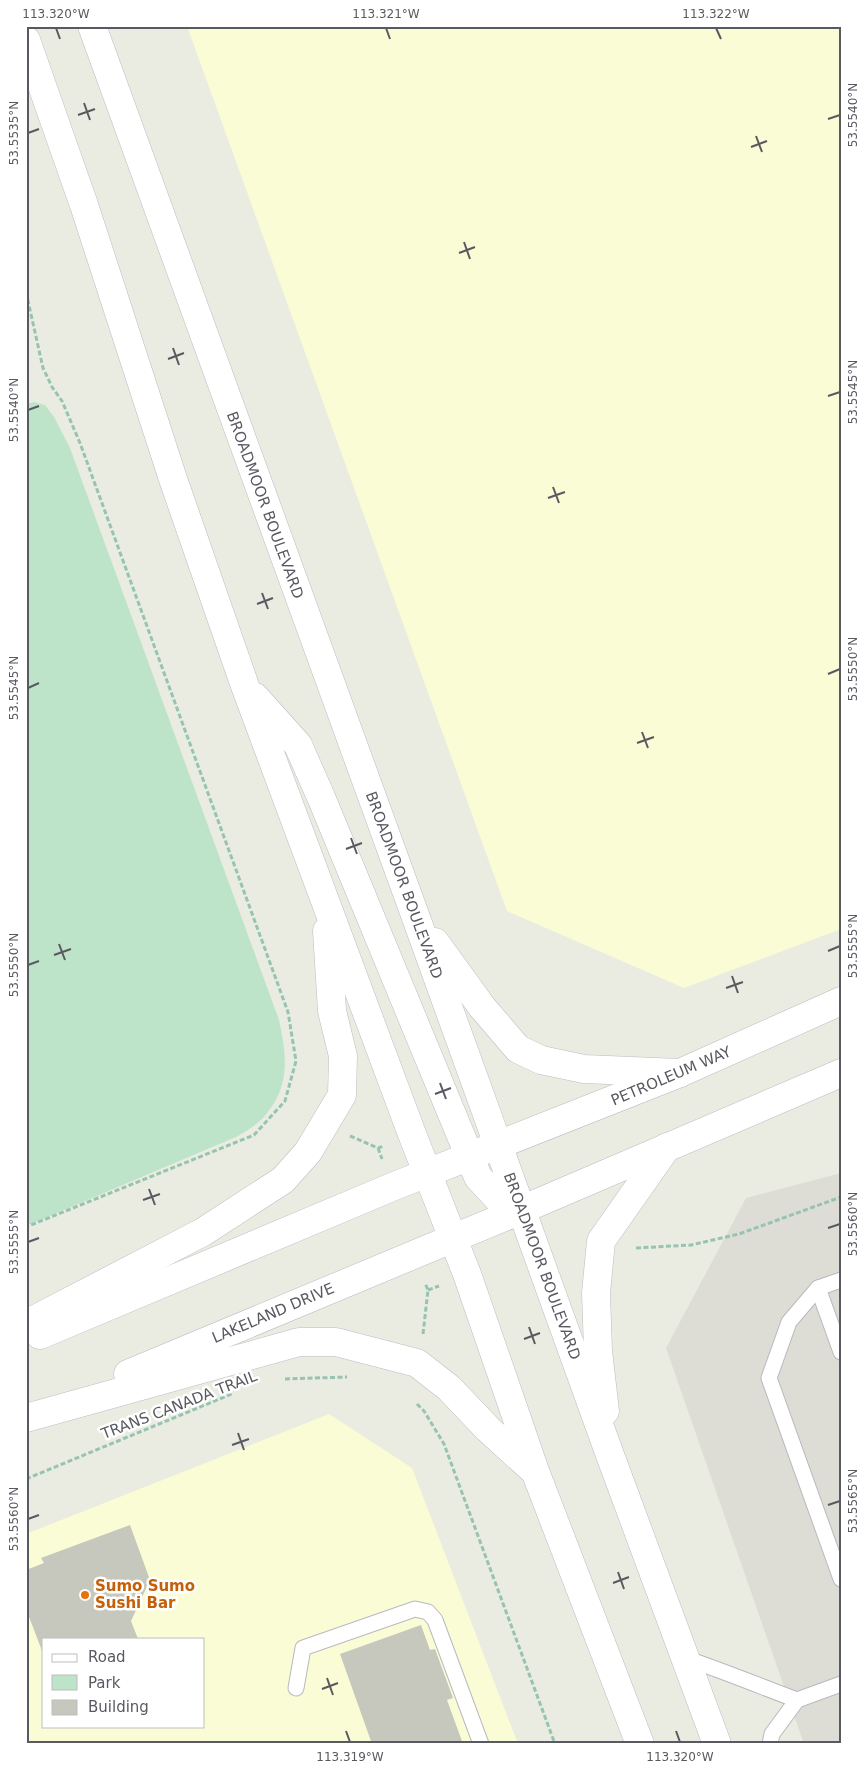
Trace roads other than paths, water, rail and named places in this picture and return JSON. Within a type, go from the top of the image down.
[{"type":"main road","name":"BROADMOOR BOULEVARD","points":[[92,26],[610,1455],[717,1744]]},
{"type":"main road","points":[[26,40],[84,205],[173,479],[245,686],[325,902],[454,1239],[535,1471],[640,1744]]},
{"type":"main road","points":[[245,686],[298,745],[333,824],[468,1156],[478,1177],[502,1202],[521,1210],[841,1073]]},
{"type":"main road","points":[[26,1324],[203,1232],[283,1180],[308,1152],[342,1095],[343,1056],[332,1011],[325,902]]},
{"type":"main road","points":[[415,915],[482,1007],[518,1049],[541,1060],[584,1070],[680,1073]]},
{"type":"main road","name":"PETROLEUM WAY","points":[[498,1145],[680,1073],[841,1001]]},
{"type":"main road","points":[[26,1340],[498,1145]]},
{"type":"main road","points":[[610,1455],[596,1293],[601,1241],[666,1147]]},
{"type":"main road","name":"LAKELAND DRIVE","points":[[26,1417],[521,1210]]},
{"type":"main road","points":[[26,1417],[299,1342],[336,1342],[417,1363],[449,1388],[488,1429],[535,1471]]},
{"type":"lane","points":[[841,1280],[818,1288],[789,1322],[769,1378],[841,1579]]},
{"type":"lane","points":[[818,1288],[841,1352]]},
{"type":"lane","points":[[296,1688],[302,1648],[415,1609],[428,1612],[435,1620],[481,1744]]},
{"type":"lane","points":[[685,1658],[797,1700]]},
{"type":"lane","points":[[770,1744],[772,1734],[797,1700],[841,1684]]},
{"type":"place","name":"Sumo Sumo Sushi Bar","points":[[85,1595]]}]
